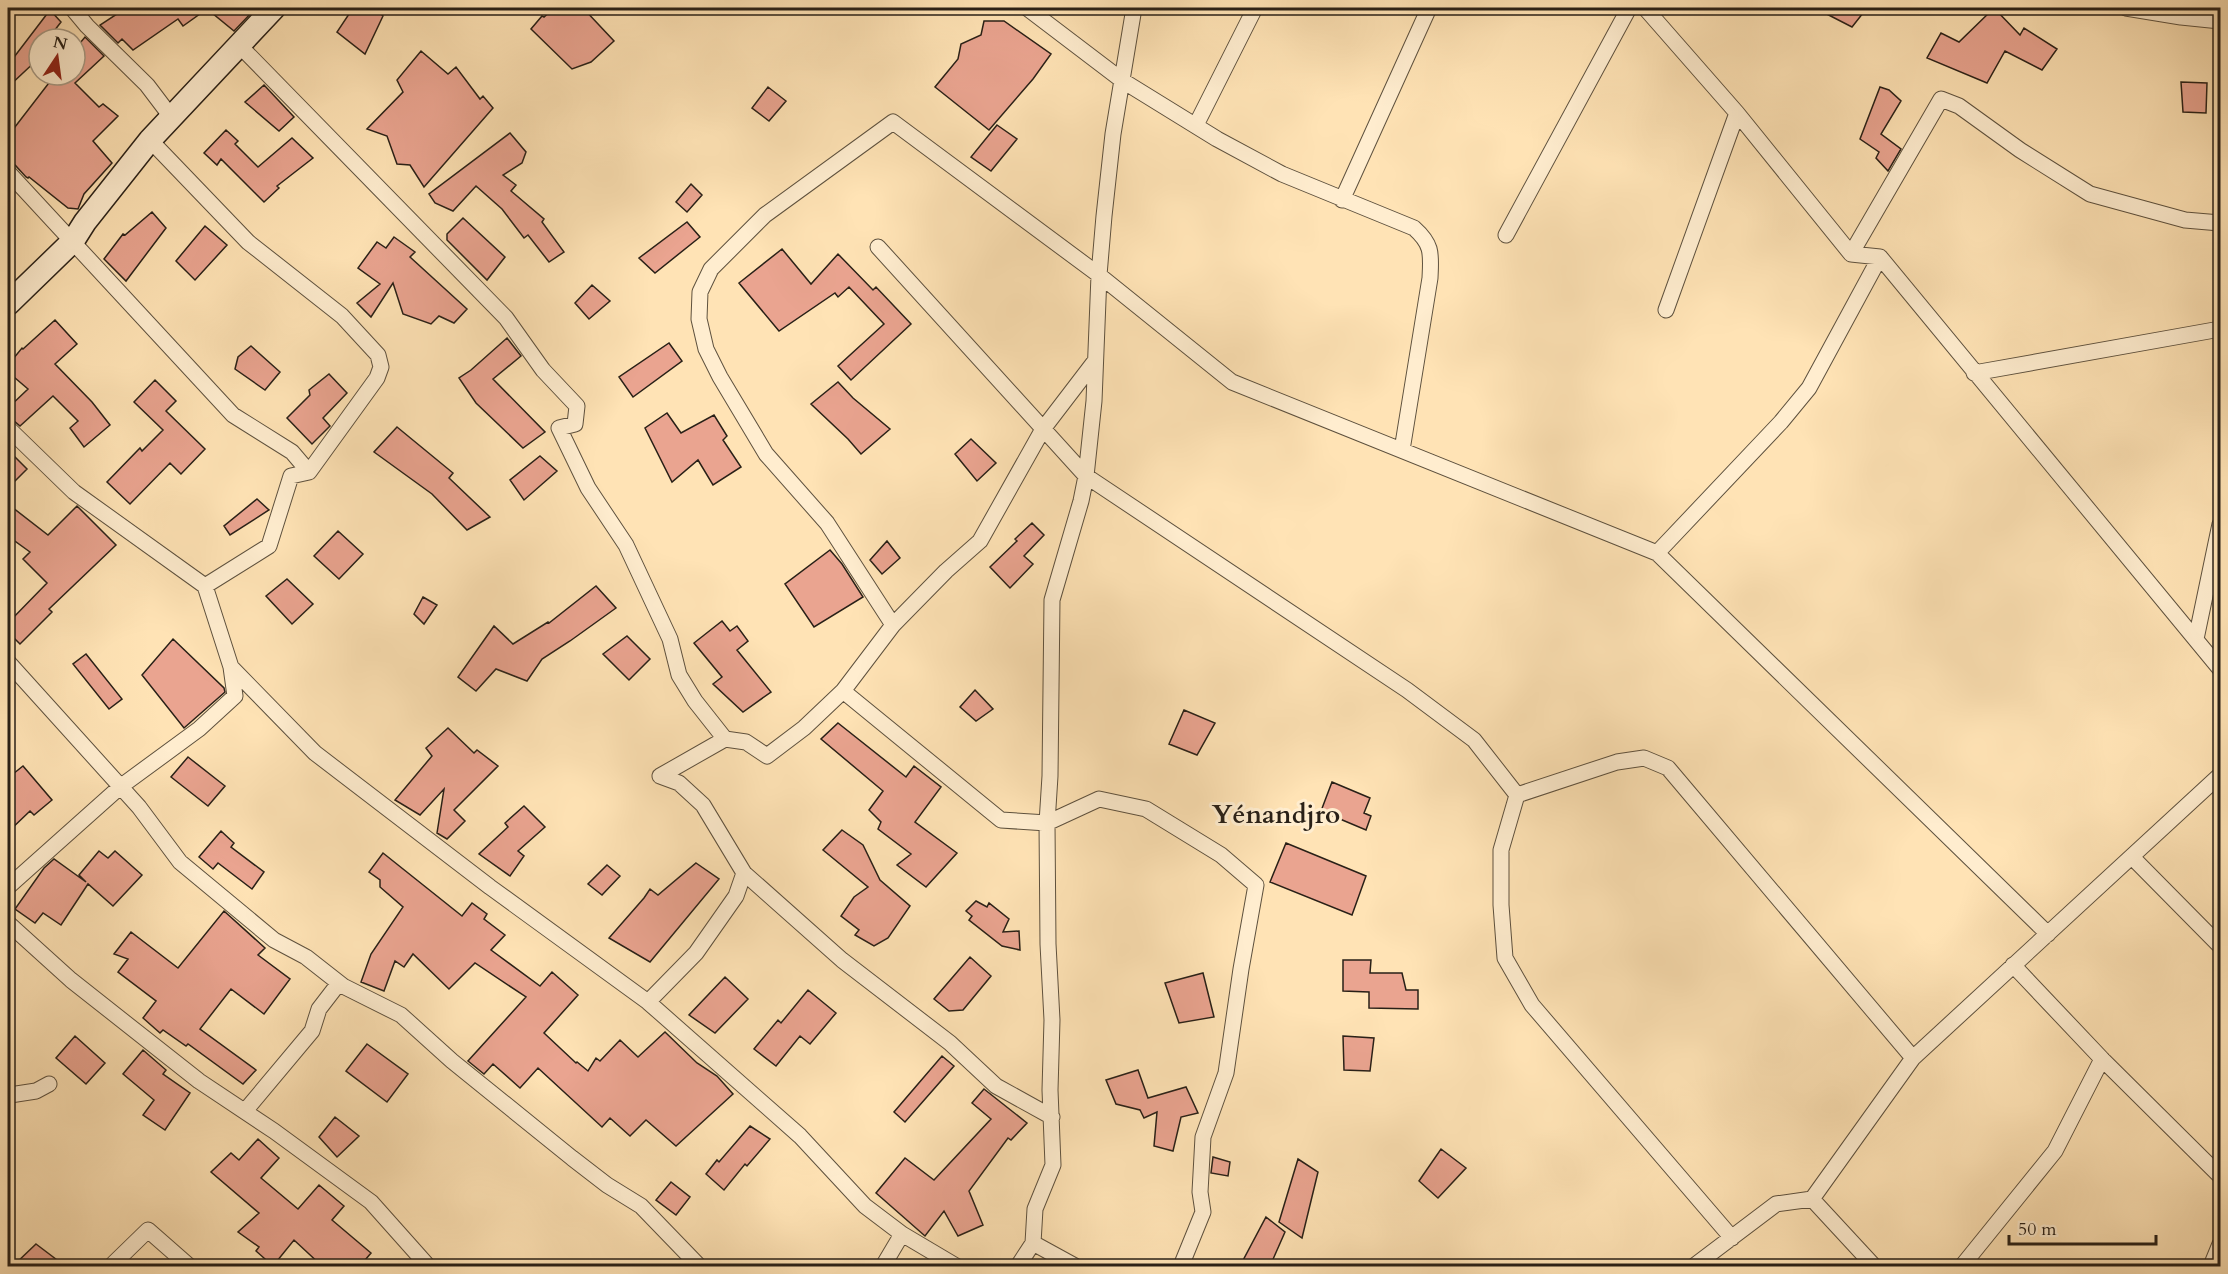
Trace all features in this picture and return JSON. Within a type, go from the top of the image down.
[{"type":"main road","points":[[8,304],[72,241],[150,140],[274,8]]},
{"type":"street","points":[[72,8],[87,26],[147,85],[172,118]]},
{"type":"street","points":[[1027,8],[1123,81],[1217,140],[1282,174],[1414,228],[1426,239],[1431,257],[1430,278],[1402,450]]},
{"type":"street","points":[[1018,1266],[1033,1243],[1035,1209],[1053,1165],[1047,823],[1052,600],[1086,476],[1096,360],[1099,275],[1113,134],[1134,8]]},
{"type":"street","points":[[1196,125],[1255,8]]},
{"type":"street","points":[[1342,200],[1429,8]]},
{"type":"street","points":[[1506,235],[1629,8]]},
{"type":"street","points":[[1645,8],[1737,114],[1851,254],[1880,257],[2220,669]]},
{"type":"street","points":[[2126,8],[2220,21]]},
{"type":"street","points":[[240,46],[506,318],[529,347],[543,370],[577,406],[575,424],[559,428],[588,488],[626,545],[670,639],[679,675],[695,701],[725,739]]},
{"type":"street","points":[[1851,254],[1941,99],[1959,106],[2020,150],[2090,194],[2185,220],[2220,223]]},
{"type":"street","points":[[1666,310],[1737,114]]},
{"type":"street","points":[[893,625],[827,523],[766,454],[706,349],[699,319],[700,292],[711,269],[765,215],[893,122],[1099,275],[1232,382],[1657,553],[2048,934]]},
{"type":"street","points":[[150,140],[248,242],[342,316],[378,355],[381,367],[377,378],[309,472],[291,476],[269,546],[205,586]]},
{"type":"street","points":[[8,172],[233,415],[292,453],[309,472]]},
{"type":"street","points":[[878,247],[1086,476],[1407,690],[1474,740],[1517,795]]},
{"type":"street","points":[[1657,553],[1781,422],[1809,388],[1880,257]]},
{"type":"street","points":[[1974,373],[2220,329]]},
{"type":"street","points":[[1052,1117],[996,1086],[950,1043],[842,960],[744,873],[703,805],[679,783],[660,776],[725,739],[747,742],[767,756],[804,728],[843,691],[893,625],[980,541],[1043,429],[1096,360]]},
{"type":"street","points":[[8,428],[74,492],[205,586],[231,667],[235,696],[199,729],[120,787],[8,887]]},
{"type":"street","points":[[2196,639],[2220,524]]},
{"type":"street","points":[[8,662],[139,807],[180,862],[274,940],[306,957],[339,983],[401,1015],[452,1061],[572,1158],[607,1185],[641,1206],[699,1266]]},
{"type":"street","points":[[231,667],[315,753],[490,887],[648,1002],[800,1136],[865,1206],[902,1234],[956,1266]]},
{"type":"street","points":[[843,691],[1001,820],[1047,823],[1099,799],[1146,809],[1221,855],[1256,885],[1226,1073],[1203,1137],[1200,1192],[1203,1212],[1181,1266]]},
{"type":"street","points":[[1517,795],[1617,762],[1644,758],[1668,768],[1913,1058]]},
{"type":"street","points":[[1694,1266],[1776,1204],[1812,1199],[1913,1058],[2220,776]]},
{"type":"street","points":[[1517,795],[1501,850],[1501,905],[1505,957],[1532,1005],[1732,1238]]},
{"type":"street","points":[[2132,857],[2220,946]]},
{"type":"street","points":[[648,1002],[696,953],[736,896],[744,873]]},
{"type":"street","points":[[8,923],[71,980],[198,1081],[245,1111],[371,1202],[428,1266]]},
{"type":"street","points":[[2013,966],[2102,1059],[2220,1176]]},
{"type":"street","points":[[245,1111],[312,1031],[319,1009],[339,983]]},
{"type":"street","points":[[1962,1266],[2055,1151],[2102,1059]]},
{"type":"street","points":[[8,1098],[10,1095],[36,1091],[50,1084]]},
{"type":"street","points":[[1812,1199],[1874,1266]]},
{"type":"street","points":[[111,1266],[148,1230],[189,1266]]},
{"type":"street","points":[[883,1266],[902,1234]]},
{"type":"street","points":[[1033,1243],[1075,1266]]},
{"type":"street","points":[[2210,1266],[2220,1244]]},
{"type":"building","points":[[126,8],[256,8],[234,31],[207,9],[183,26],[178,19],[133,50],[122,39],[118,43],[100,25]]},
{"type":"building","points":[[353,8],[375,8],[383,16],[365,54],[337,32]]},
{"type":"building","points":[[554,8],[583,8],[614,41],[591,62],[572,69],[531,29],[542,16],[544,17]]},
{"type":"building","points":[[1815,8],[1867,8],[1852,27]]},
{"type":"building","points":[[1994,8],[2020,35],[2024,28],[2057,49],[2042,70],[2005,51],[1987,83],[1927,58],[1941,33],[1959,42]]},
{"type":"building","points":[[50,10],[61,22],[57,27],[37,27]]},
{"type":"building","points":[[984,21],[1004,21],[1051,54],[1033,79],[989,130],[935,87],[958,59],[961,44],[981,35]]},
{"type":"building","points":[[87,39],[104,56],[87,72]]},
{"type":"building","points":[[27,40],[27,69],[8,87],[8,65]]},
{"type":"building","points":[[421,51],[448,74],[456,67],[480,99],[483,96],[493,108],[424,187],[410,165],[397,164],[387,136],[367,129],[403,92],[397,80]]},
{"type":"building","points":[[2181,82],[2207,83],[2206,113],[2183,112]]},
{"type":"building","points":[[264,85],[294,117],[279,131],[245,102]]},
{"type":"building","points":[[46,87],[79,87],[99,107],[103,104],[118,116],[93,141],[112,163],[84,194],[78,209],[68,208],[26,177],[15,165],[8,162],[8,136]]},
{"type":"building","points":[[768,87],[786,101],[769,121],[752,108]]},
{"type":"building","points":[[1880,87],[1889,90],[1901,101],[1881,134],[1901,149],[1888,171],[1876,158],[1879,152],[1860,139]]},
{"type":"building","points":[[997,125],[1017,139],[991,171],[971,157]]},
{"type":"building","points":[[226,130],[238,141],[235,144],[258,167],[292,138],[313,158],[277,186],[279,188],[264,202],[221,159],[217,165],[204,153]]},
{"type":"building","points":[[510,133],[526,152],[522,163],[503,175],[516,185],[511,191],[544,219],[542,222],[564,252],[549,262],[528,235],[524,238],[502,209],[476,186],[453,211],[435,203],[429,194]]},
{"type":"building","points":[[691,184],[702,195],[687,212],[676,202]]},
{"type":"building","points":[[152,212],[166,228],[126,281],[104,259],[123,234],[125,235]]},
{"type":"building","points":[[463,218],[505,257],[487,280],[447,240],[447,234]]},
{"type":"building","points":[[687,222],[700,237],[655,273],[639,258]]},
{"type":"building","points":[[205,226],[227,245],[195,280],[176,261]]},
{"type":"building","points":[[394,237],[415,252],[410,257],[467,309],[454,323],[439,316],[431,324],[403,314],[393,283],[371,317],[357,303],[380,284],[358,268],[377,242],[386,248]]},
{"type":"building","points":[[782,249],[811,284],[838,254],[873,290],[876,287],[911,324],[851,380],[838,366],[884,324],[849,287],[838,297],[835,293],[779,331],[739,283]]},
{"type":"building","points":[[592,285],[610,301],[589,319],[575,303]]},
{"type":"building","points":[[55,320],[77,344],[55,364],[92,402],[110,425],[84,447],[70,428],[78,421],[53,396],[20,426],[8,419],[8,408],[28,389],[8,372],[8,365],[22,348]]},
{"type":"building","points":[[507,338],[521,356],[493,379],[545,432],[523,448],[476,403],[459,378]]},
{"type":"building","points":[[669,343],[682,361],[633,397],[619,377]]},
{"type":"building","points":[[251,346],[280,372],[265,390],[235,369],[238,357]]},
{"type":"building","points":[[329,374],[347,393],[323,418],[330,426],[312,444],[287,418],[310,395],[309,390]]},
{"type":"building","points":[[155,380],[176,401],[166,411],[205,449],[181,474],[170,463],[130,504],[107,482],[140,448],[142,451],[163,430],[134,402]]},
{"type":"building","points":[[838,382],[853,398],[890,429],[861,454],[811,404]]},
{"type":"building","points":[[667,413],[681,433],[714,415],[727,436],[723,440],[741,467],[713,485],[698,460],[672,482],[645,428]]},
{"type":"building","points":[[397,427],[453,473],[449,478],[490,517],[467,530],[432,494],[374,452]]},
{"type":"building","points":[[971,439],[996,463],[977,481],[955,454]]},
{"type":"building","points":[[8,450],[27,469],[8,488]]},
{"type":"building","points":[[540,456],[557,471],[524,500],[510,480]]},
{"type":"building","points":[[257,499],[269,510],[230,535],[224,526]]},
{"type":"building","points":[[8,504],[48,535],[77,506],[116,545],[49,609],[52,612],[20,644],[8,632],[8,623],[47,583],[23,559],[30,552],[8,536]]},
{"type":"building","points":[[1032,523],[1044,535],[1024,556],[1033,564],[1010,588],[990,567]]},
{"type":"building","points":[[338,531],[363,554],[339,579],[314,556]]},
{"type":"building","points":[[887,541],[900,558],[882,574],[870,560]]},
{"type":"building","points":[[830,550],[863,597],[814,627],[785,584]]},
{"type":"building","points":[[287,579],[313,604],[292,624],[266,596]]},
{"type":"building","points":[[596,586],[616,608],[542,659],[527,681],[496,669],[476,691],[458,677],[494,626],[513,644],[549,623]]},
{"type":"building","points":[[423,597],[437,605],[424,624],[414,614]]},
{"type":"building","points":[[722,621],[730,631],[737,626],[748,641],[737,650],[771,692],[743,712],[713,684],[722,677],[694,643]]},
{"type":"building","points":[[627,636],[650,659],[629,680],[603,654]]},
{"type":"building","points":[[173,639],[224,688],[225,692],[184,728],[142,675]]},
{"type":"building","points":[[86,654],[122,699],[109,709],[73,664]]},
{"type":"building","points":[[975,690],[993,709],[976,721],[960,707]]},
{"type":"building","points":[[1184,710],[1215,723],[1197,755],[1169,744]]},
{"type":"building","points":[[838,723],[906,777],[914,766],[941,787],[915,822],[957,853],[926,887],[897,865],[911,854],[878,829],[881,822],[869,810],[883,791],[821,739]]},
{"type":"building","points":[[448,728],[474,753],[477,750],[498,766],[454,810],[465,821],[447,839],[437,833],[444,789],[420,815],[395,800],[432,756],[426,748]]},
{"type":"building","points":[[188,757],[225,786],[208,806],[171,777]]},
{"type":"building","points":[[23,766],[52,800],[34,815],[30,811],[8,832],[8,778]]},
{"type":"building","points":[[1332,782],[1370,798],[1364,813],[1371,816],[1366,830],[1321,811]]},
{"type":"building","points":[[524,806],[545,827],[518,851],[524,856],[510,876],[479,854],[508,827],[505,823]]},
{"type":"building","points":[[842,830],[863,845],[880,880],[910,906],[888,938],[874,946],[855,935],[859,930],[841,916],[854,897],[868,887],[823,850]]},
{"type":"building","points":[[221,831],[234,843],[231,847],[264,872],[252,889],[218,863],[213,869],[199,857]]},
{"type":"building","points":[[1286,843],[1366,876],[1352,915],[1270,882]]},
{"type":"building","points":[[99,851],[108,858],[115,851],[142,875],[113,906],[88,884],[61,925],[43,913],[35,923],[15,909],[44,868],[54,859],[86,882],[79,875]]},
{"type":"building","points":[[383,853],[462,916],[472,903],[487,914],[484,919],[505,935],[491,950],[540,986],[552,972],[578,995],[544,1033],[576,1063],[588,1071],[596,1058],[600,1061],[620,1040],[638,1057],[665,1032],[697,1063],[717,1076],[733,1094],[676,1146],[646,1120],[630,1136],[610,1118],[602,1127],[538,1068],[520,1088],[493,1064],[484,1074],[468,1061],[526,997],[475,963],[449,989],[413,954],[404,967],[395,961],[384,991],[361,982],[371,954],[403,907],[380,887],[380,880],[369,872]]},
{"type":"building","points":[[696,863],[719,879],[650,962],[609,938],[650,889],[658,895]]},
{"type":"building","points":[[607,865],[620,876],[602,895],[588,884]]},
{"type":"building","points":[[976,901],[987,907],[989,903],[1009,919],[1003,932],[1019,931],[1020,950],[1002,946],[969,920],[972,916],[966,911]]},
{"type":"building","points":[[224,911],[265,948],[258,955],[290,979],[264,1014],[231,989],[200,1029],[256,1070],[243,1084],[188,1044],[186,1046],[163,1030],[160,1033],[143,1018],[156,1001],[118,972],[128,959],[114,954],[131,932],[178,968]]},
{"type":"building","points":[[970,957],[991,976],[963,1010],[949,1011],[934,999]]},
{"type":"building","points":[[1343,960],[1371,960],[1370,973],[1402,973],[1406,990],[1418,990],[1418,1009],[1369,1008],[1369,992],[1343,991]]},
{"type":"building","points":[[1203,973],[1214,1017],[1179,1023],[1165,983]]},
{"type":"building","points":[[725,977],[748,999],[715,1033],[689,1015]]},
{"type":"building","points":[[808,990],[836,1013],[810,1044],[800,1036],[776,1066],[754,1049],[778,1020],[781,1023]]},
{"type":"building","points":[[75,1036],[105,1063],[86,1084],[56,1058]]},
{"type":"building","points":[[1343,1036],[1374,1038],[1370,1071],[1344,1070]]},
{"type":"building","points":[[367,1044],[408,1074],[387,1102],[346,1071]]},
{"type":"building","points":[[143,1050],[166,1070],[163,1074],[190,1093],[165,1130],[143,1115],[154,1100],[123,1074]]},
{"type":"building","points":[[942,1056],[954,1066],[905,1122],[894,1112]]},
{"type":"building","points":[[1138,1070],[1148,1098],[1186,1087],[1198,1113],[1181,1117],[1173,1151],[1154,1146],[1157,1112],[1144,1118],[1140,1110],[1116,1104],[1106,1080]]},
{"type":"building","points":[[984,1089],[1027,1123],[1011,1140],[1008,1138],[969,1191],[983,1225],[958,1236],[944,1211],[925,1236],[876,1193],[905,1158],[934,1180],[991,1119],[972,1103]]},
{"type":"building","points":[[335,1117],[359,1136],[337,1157],[319,1137]]},
{"type":"building","points":[[750,1126],[770,1139],[747,1166],[745,1164],[724,1190],[706,1174]]},
{"type":"building","points":[[258,1139],[279,1158],[261,1178],[298,1209],[319,1185],[344,1206],[332,1220],[371,1253],[360,1266],[322,1266],[294,1240],[273,1266],[256,1251],[259,1247],[238,1232],[259,1213],[211,1172],[231,1153],[239,1160]]},
{"type":"building","points":[[1441,1149],[1466,1168],[1438,1198],[1419,1181]]},
{"type":"building","points":[[1213,1157],[1230,1162],[1228,1176],[1211,1173]]},
{"type":"building","points":[[1298,1159],[1318,1172],[1302,1238],[1279,1222]]},
{"type":"building","points":[[671,1182],[690,1197],[676,1215],[656,1200]]},
{"type":"building","points":[[1266,1217],[1285,1232],[1270,1266],[1240,1266]]},
{"type":"building","points":[[36,1244],[65,1266],[13,1266]]},
{"type":"district","name":"Yénandjro","points":[[1276,814]]}]
